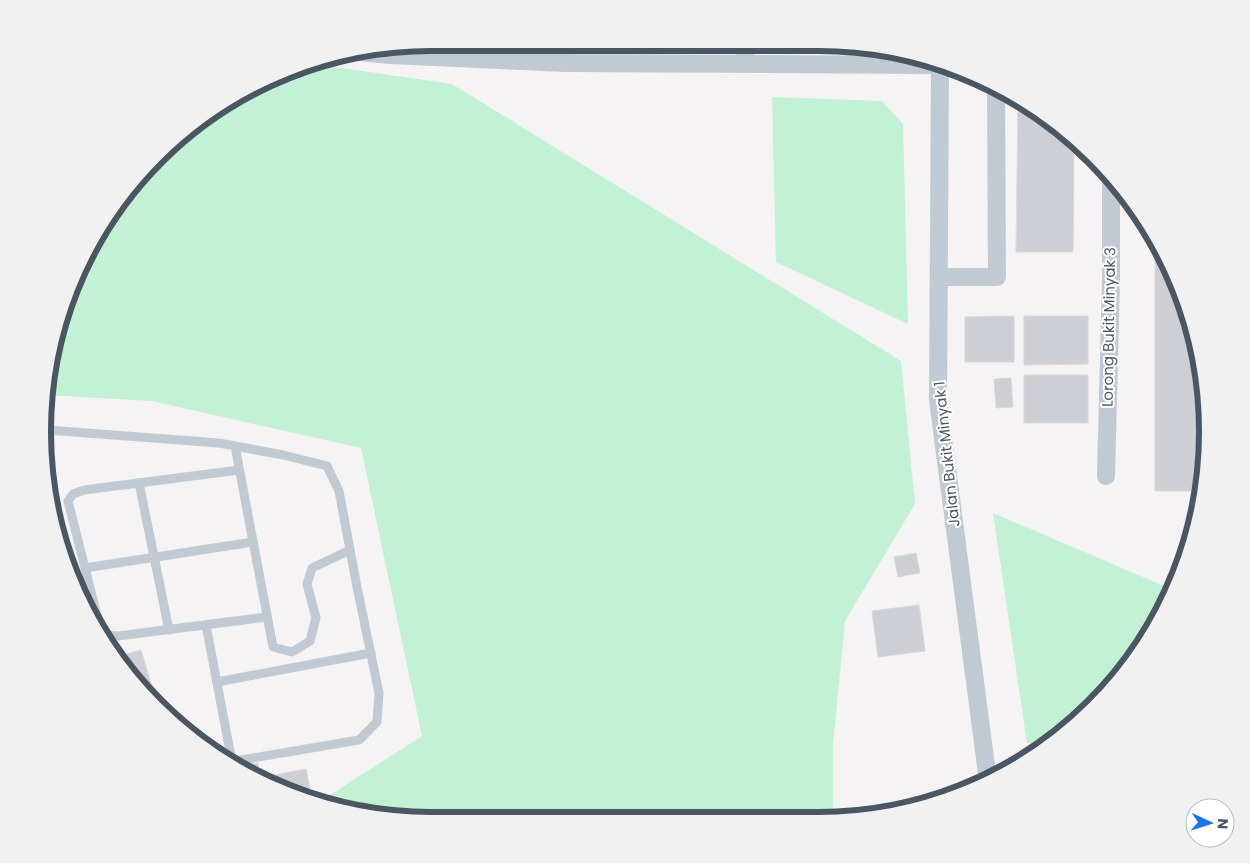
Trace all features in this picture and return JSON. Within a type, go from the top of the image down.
[{"type":"street","points":[[566,51],[566,63]]},
{"type":"street","points":[[401,53],[566,63],[745,56],[917,64]]},
{"type":"street","name":"Jalan Bukit Minyak 1","points":[[938,70],[938,400],[987,773]]},
{"type":"street","points":[[939,277],[997,277],[996,95]]},
{"type":"street","name":"Lorong Bukit Minyak 3","points":[[1106,476],[1111,278],[1111,189]]},
{"type":"lane","points":[[51,430],[218,443],[283,455],[327,466],[338,491],[380,693],[377,722],[359,740],[240,760]]},
{"type":"lane","points":[[235,446],[273,647],[292,652],[310,641],[316,618],[307,584],[312,568],[350,550]]},
{"type":"lane","points":[[96,610],[68,501],[73,494],[84,490],[240,470]]},
{"type":"lane","points":[[139,483],[169,630]]},
{"type":"lane","points":[[85,568],[253,542]]},
{"type":"lane","points":[[110,635],[118,636],[268,617]]},
{"type":"lane","points":[[206,625],[230,754]]},
{"type":"lane","points":[[217,682],[371,653]]},
{"type":"green space","points":[[326,66],[452,84],[901,361],[915,504],[845,621],[833,745],[833,811],[432,812],[382,808],[327,797],[422,736],[361,448],[152,401],[53,395],[64,333],[71,309],[90,263],[115,220],[163,163],[200,130],[241,102],[286,80]]},
{"type":"green space","points":[[772,97],[882,101],[903,124],[908,324],[776,262]]},
{"type":"green space","points":[[993,513],[1166,587],[1135,643],[1104,682],[1050,733],[1037,743],[1027,743]]},
{"type":"building","points":[[1018,108],[1050,130],[1074,151],[1073,252],[1016,252]]},
{"type":"building","points":[[1155,254],[1170,286],[1186,333],[1195,382],[1199,432],[1193,491],[1155,491]]},
{"type":"building","points":[[1014,316],[1014,362],[965,362],[965,317]]},
{"type":"building","points":[[1024,316],[1088,316],[1088,364],[1024,365]]},
{"type":"building","points":[[1024,375],[1088,375],[1088,423],[1024,423]]},
{"type":"building","points":[[1011,378],[1013,407],[996,408],[994,379]]},
{"type":"building","points":[[916,553],[920,573],[898,577],[894,557]]},
{"type":"building","points":[[919,605],[925,651],[878,657],[872,611]]},
{"type":"building","points":[[141,650],[153,689],[130,663],[124,655]]},
{"type":"building","points":[[258,763],[259,771],[247,764]]},
{"type":"building","points":[[306,769],[310,788],[303,790],[270,776]]}]
